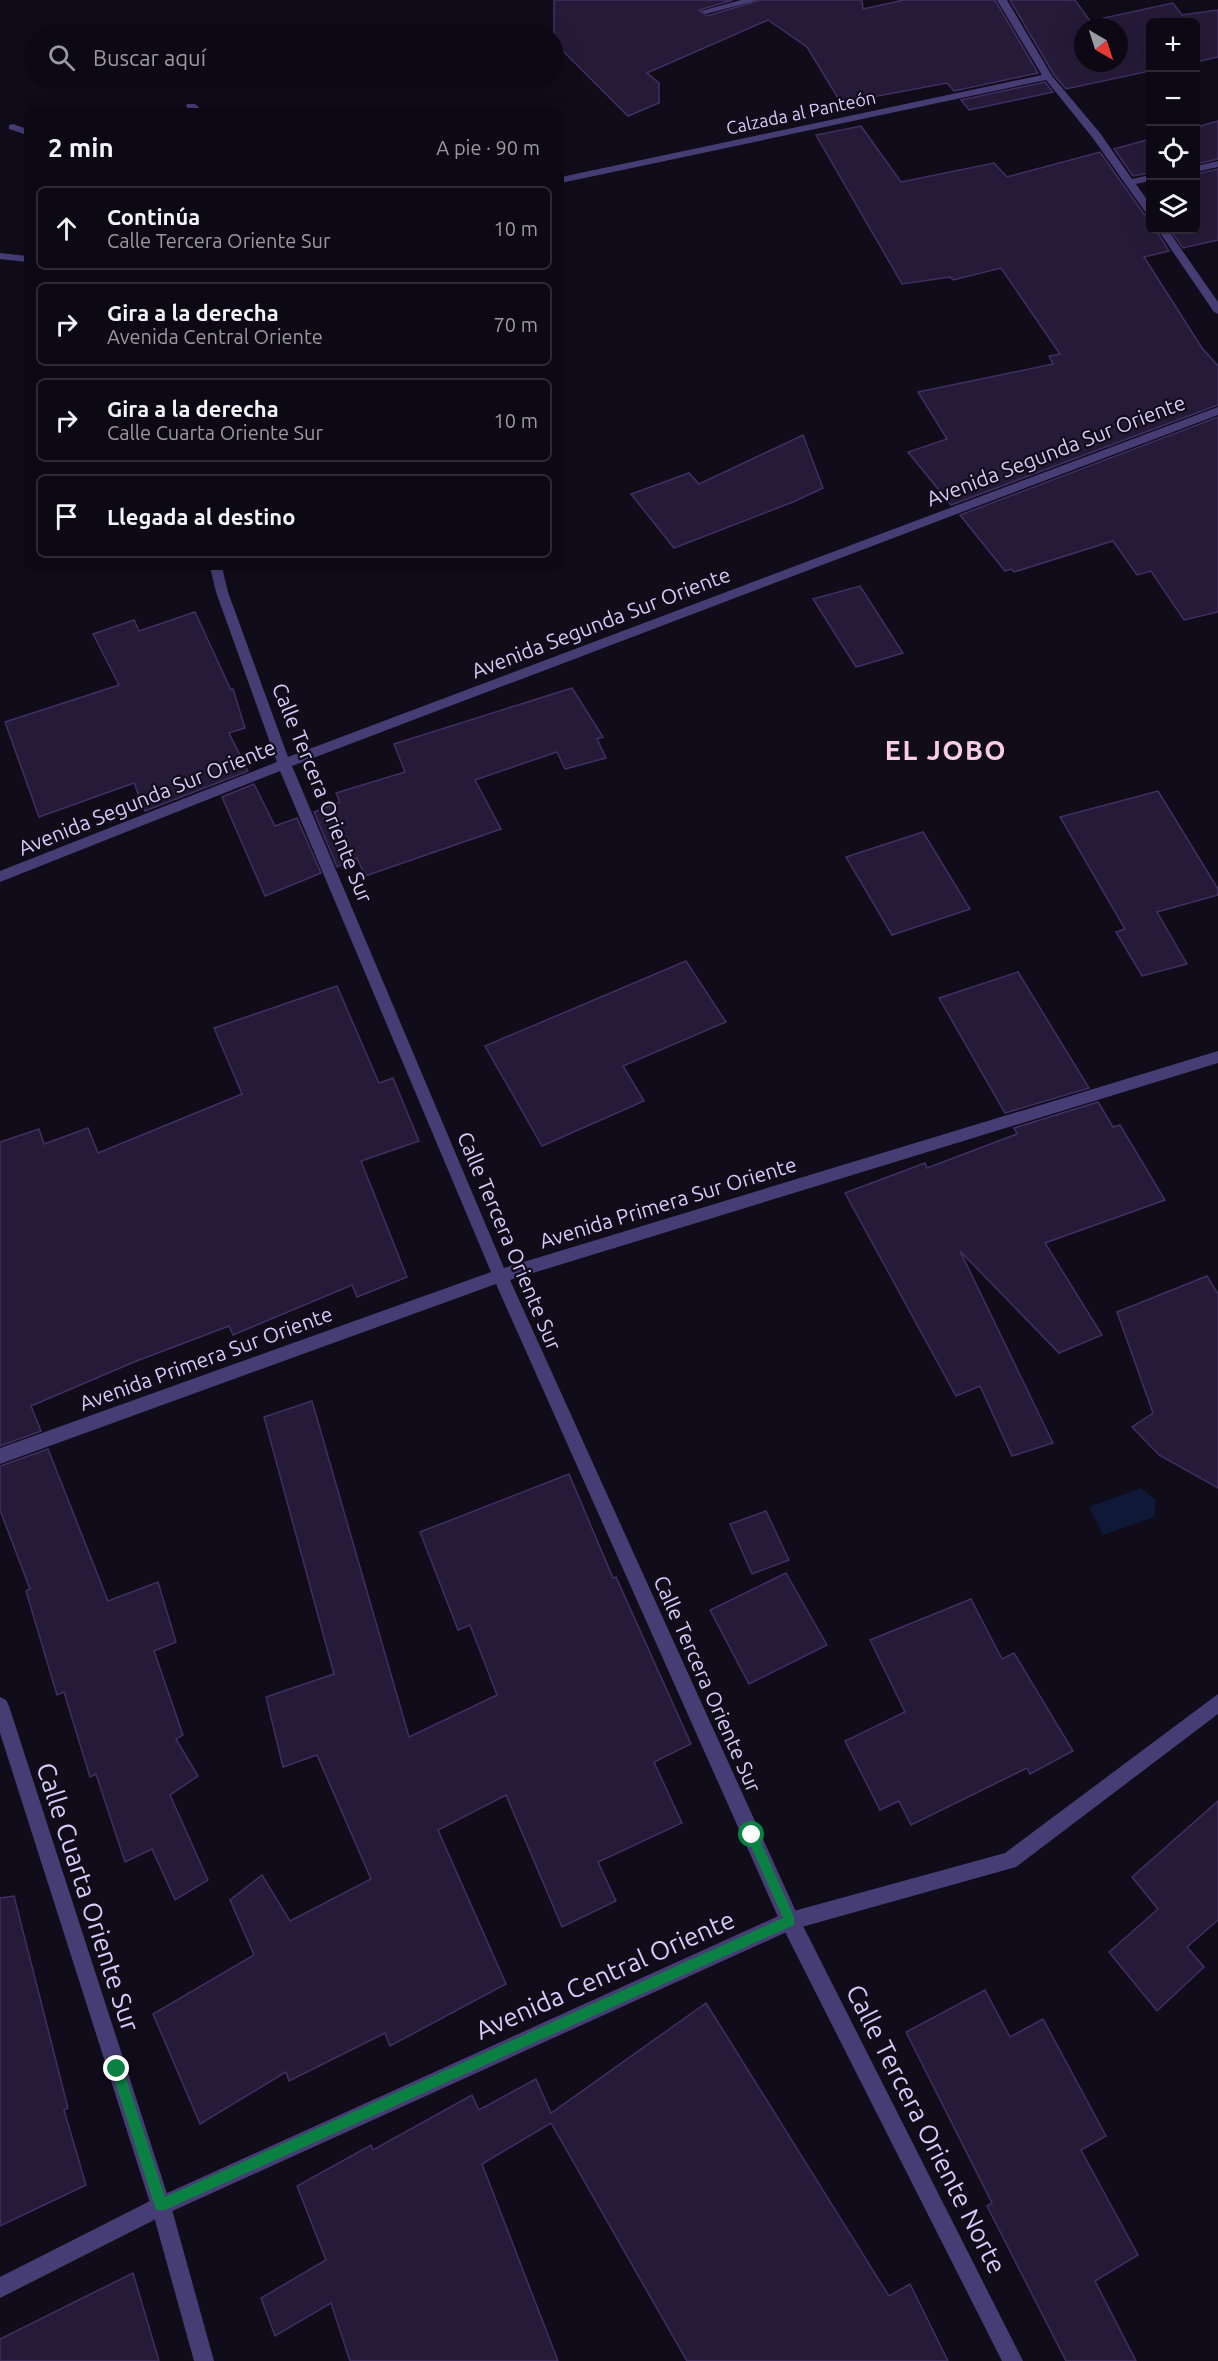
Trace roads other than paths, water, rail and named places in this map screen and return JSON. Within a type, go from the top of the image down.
[{"type":"street","points":[[706,11],[753,0]]},
{"type":"street","points":[[1002,0],[1048,77],[1131,182],[1146,205]]},
{"type":"street","name":"Calzada al Panteón","points":[[564,179],[1048,77]]},
{"type":"street","points":[[13,127],[24,131]]},
{"type":"street","points":[[1200,168],[1218,164]]},
{"type":"street","points":[[1131,182],[1146,179]]},
{"type":"street","points":[[1166,234],[1218,310]]},
{"type":"street","points":[[0,256],[24,259]]},
{"type":"street","name":"Avenida Segunda Sur Oriente","points":[[0,877],[284,764],[1218,411]]},
{"type":"street","name":"Calle Tercera Oriente Sur","points":[[217,570],[222,592],[284,764],[500,1276],[790,1921]]},
{"type":"street","name":"Avenida Primera Sur Oriente","points":[[0,1456],[500,1276],[1218,1057]]},
{"type":"street","name":"Avenida Central Oriente","points":[[0,2288],[161,2206],[790,1921],[1010,1861],[1218,1703]]},
{"type":"street","name":"Calle Cuarta Oriente Sur","points":[[0,1706],[161,2206],[204,2361]]},
{"type":"street","name":"Calle Tercera Oriente Norte","points":[[790,1921],[1013,2361]]},
{"type":"water","points":[[1141,1488],[1156,1500],[1154,1517],[1103,1535],[1089,1507]]},
{"type":"district","name":"EL JOBO","points":[[946,751]]}]
